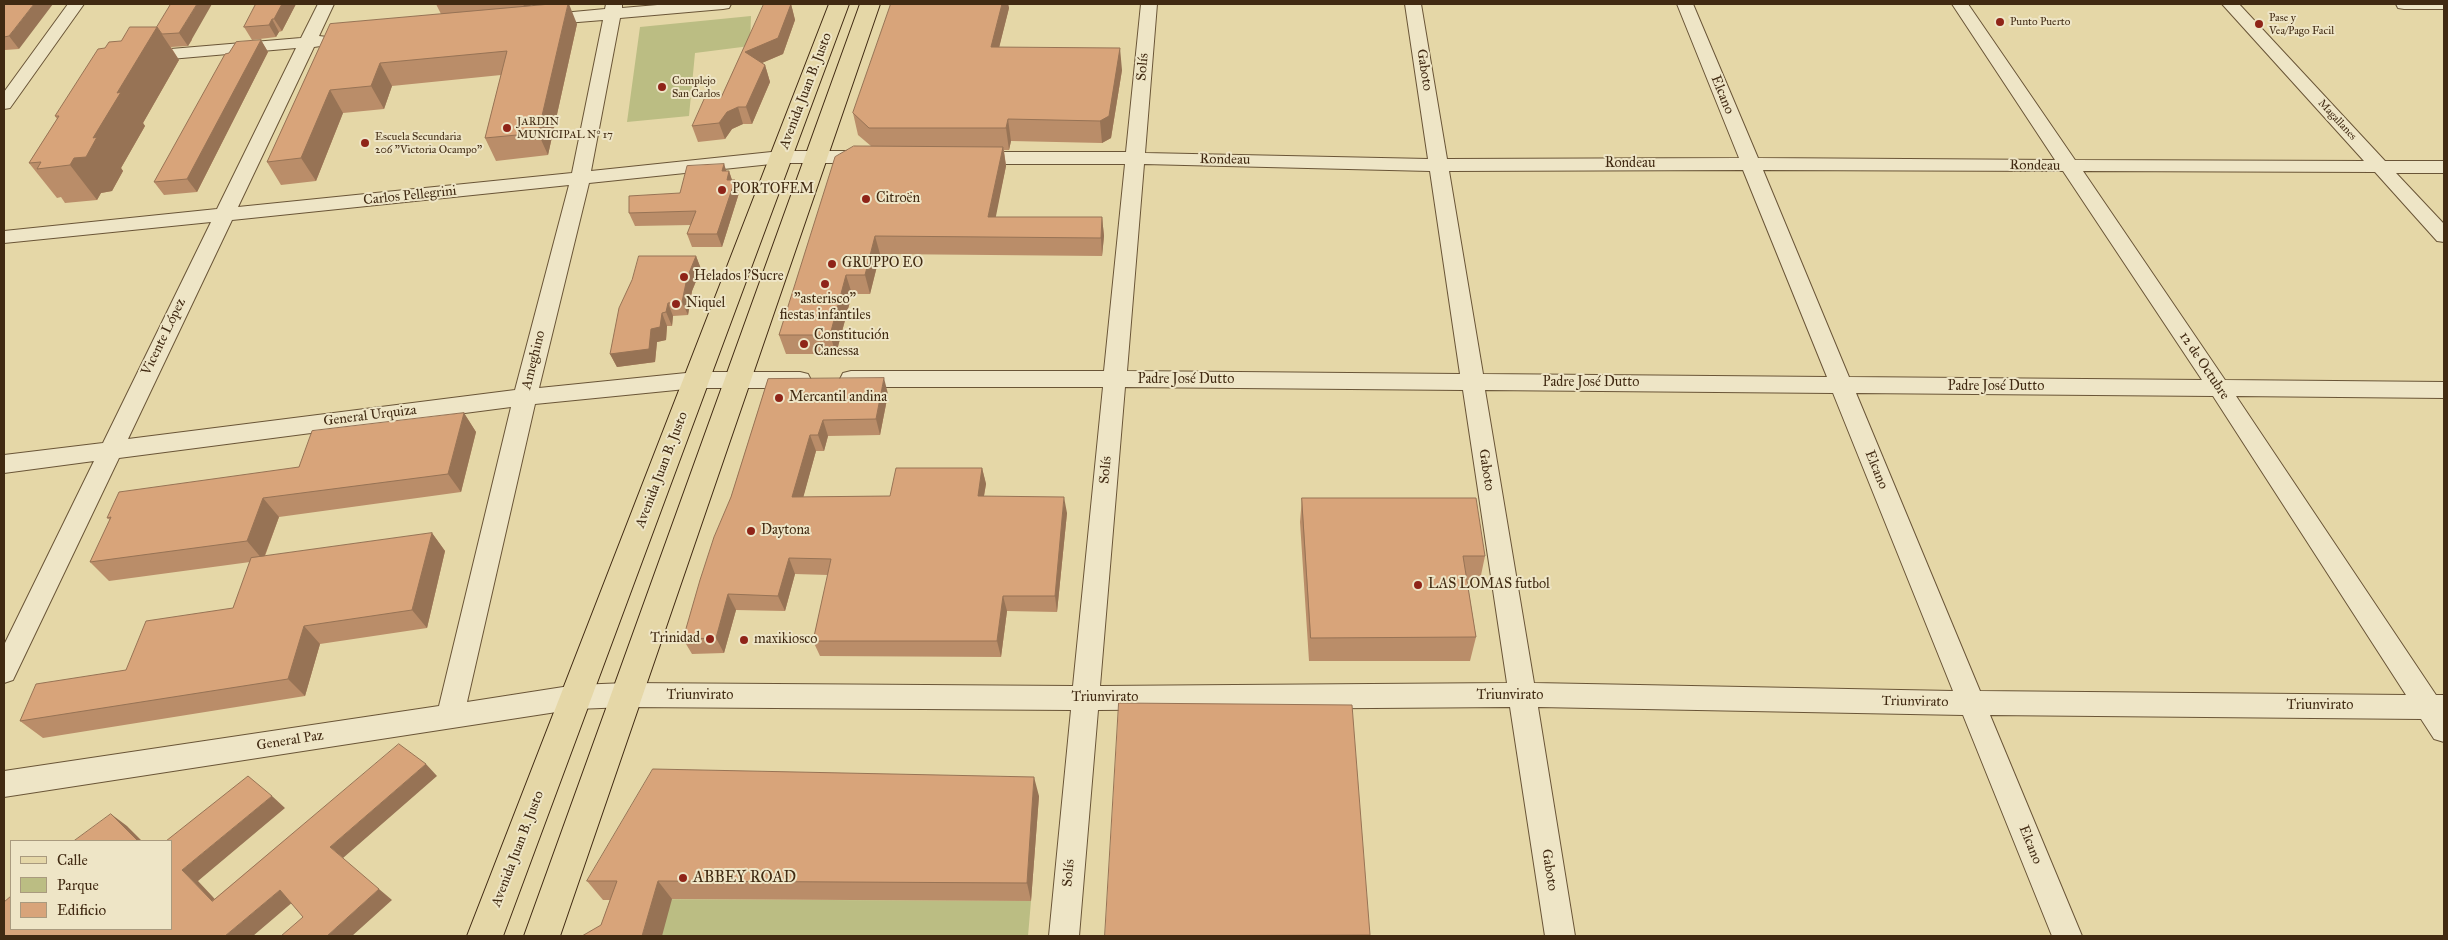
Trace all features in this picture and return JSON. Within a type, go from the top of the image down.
[{"type":"main road","name":"Avenida Juan B. Justo","points":[[485,936],[839,4]]},
{"type":"main road","points":[[542,936],[870,4]]},
{"type":"street","points":[[4,104],[76,4]]},
{"type":"street","name":"Vicente López","points":[[4,672],[326,4]]},
{"type":"street","points":[[529,22],[613,8],[723,4]]},
{"type":"street","name":"Solís","points":[[1064,936],[1149,4]]},
{"type":"street","name":"Gaboto","points":[[1413,4],[1560,936]]},
{"type":"street","name":"Elcano","points":[[1685,4],[2067,936]]},
{"type":"street","name":"12 de Octubre","points":[[1960,4],[2437,707],[2444,730]]},
{"type":"street","name":"Magallanes","points":[[2230,4],[2444,236]]},
{"type":"street","points":[[2404,4],[2444,4]]},
{"type":"street","name":"Ameghino","points":[[450,716],[525,397],[580,179],[613,8]]},
{"type":"street","points":[[159,55],[337,40]]},
{"type":"street","name":"Carlos Pellegrini","points":[[4,238],[781,157],[816,157]]},
{"type":"street","points":[[816,157],[886,157]]},
{"type":"street","name":"Rondeau","points":[[956,158],[1135,158],[1439,165],[1750,164],[2444,168]]},
{"type":"street","name":"General Urquiza","points":[[4,464],[525,397],[696,380],[738,380]]},
{"type":"street","name":"Padre José Dutto","points":[[738,380],[1473,382],[2444,390]]},
{"type":"street","name":"Triunvirato","points":[[576,697],[627,695],[1085,698],[1522,695],[1972,703],[2437,707]]},
{"type":"street","name":"General Paz","points":[[4,784],[576,697]]},
{"type":"green space","points":[[751,16],[750,46],[695,53],[689,116],[627,122],[640,27]]},
{"type":"green space","points":[[632,899],[1031,901],[1028,936],[619,936]]},
{"type":"building","points":[[4,4],[34,4],[9,36],[4,37]]},
{"type":"building","points":[[171,4],[197,4],[179,33],[162,34],[157,27]]},
{"type":"building","points":[[256,4],[282,4],[269,25],[244,27]]},
{"type":"building","points":[[568,4],[538,133],[485,138],[507,51],[380,63],[371,86],[330,90],[301,158],[267,162],[330,24]]},
{"type":"building","points":[[764,4],[791,4],[778,38],[745,52],[765,65],[746,107],[738,107],[727,112],[719,123],[692,126],[705,97],[721,97]]},
{"type":"building","points":[[891,4],[1002,4],[991,47],[1120,48],[1109,116],[1100,121],[1008,119],[1006,128],[869,128],[853,113]]},
{"type":"building","points":[[130,27],[157,27],[117,93],[121,92],[93,138],[97,137],[86,157],[74,158],[70,165],[37,169],[41,162],[29,163],[59,116],[55,116],[98,49],[105,48],[109,42],[121,41]]},
{"type":"building","points":[[261,40],[187,179],[154,182],[225,54],[229,53],[236,42]]},
{"type":"building","points":[[854,146],[1003,147],[988,217],[1102,217],[1101,238],[875,236],[865,275],[846,275],[830,335],[779,335],[835,157]]},
{"type":"building","points":[[724,164],[722,171],[729,171],[727,180],[735,180],[717,234],[687,234],[696,211],[629,213],[629,196],[680,193],[687,166]]},
{"type":"building","points":[[639,256],[696,256],[687,278],[682,302],[668,303],[666,312],[662,313],[660,327],[651,329],[649,349],[610,354],[619,308],[632,280]]},
{"type":"building","points":[[884,378],[876,419],[823,420],[818,435],[810,435],[792,497],[890,496],[896,468],[982,468],[978,496],[1064,497],[1055,596],[1003,596],[997,641],[813,641],[831,559],[789,558],[778,596],[728,594],[716,638],[683,639],[714,537],[731,497],[768,379]]},
{"type":"building","points":[[464,413],[448,474],[263,498],[247,541],[90,562],[111,517],[107,518],[119,492],[299,467],[312,431]]},
{"type":"building","points":[[1302,498],[1476,498],[1485,556],[1463,556],[1476,637],[1311,638]]},
{"type":"building","points":[[432,533],[412,610],[304,626],[288,679],[20,721],[36,684],[126,670],[146,621],[233,608],[251,558]]},
{"type":"building","points":[[1119,703],[1352,705],[1370,935],[1105,936]]},
{"type":"building","points":[[399,744],[426,764],[330,847],[379,889],[327,936],[281,936],[303,917],[280,890],[225,936],[4,936],[4,902],[10,897],[10,930],[172,930],[172,840],[167,840],[248,776],[272,796],[182,870],[212,901]]},
{"type":"building","points":[[653,769],[1034,777],[1027,883],[658,881],[642,936],[582,936],[601,925],[617,881],[587,881]]},
{"type":"building","points":[[111,814],[137,840],[75,840]]},
{"type":"place","name":"Punto Puerto","points":[[2000,22]]},
{"type":"place","name":"Pase y Vea/Pago Facil","points":[[2259,24]]},
{"type":"place","name":"Complejo San Carlos","points":[[662,87]]},
{"type":"place","name":"JARDIN MUNICIPAL N° 17","points":[[507,128]]},
{"type":"place","name":"Escuela Secundaria 206 \"Victoria Ocampo\"","points":[[365,143]]},
{"type":"place","name":"PORTOFEM","points":[[722,190]]},
{"type":"place","name":"Citroën","points":[[866,199]]},
{"type":"place","name":"GRUPPO EO","points":[[832,264]]},
{"type":"place","name":"Helados l'Sucre","points":[[684,277]]},
{"type":"place","name":"\"asterisco\" fiestas infantiles","points":[[825,284]]},
{"type":"place","name":"Niquel","points":[[676,304]]},
{"type":"place","name":"Constitución Canessa","points":[[804,344]]},
{"type":"place","name":"Mercantil andina","points":[[779,398]]},
{"type":"place","name":"Daytona","points":[[751,531]]},
{"type":"place","name":"LAS LOMAS futbol","points":[[1418,585]]},
{"type":"place","name":"Trinidad","points":[[710,639]]},
{"type":"place","name":"maxikiosco","points":[[744,640]]},
{"type":"place","name":"ABBEY ROAD","points":[[683,878]]}]
